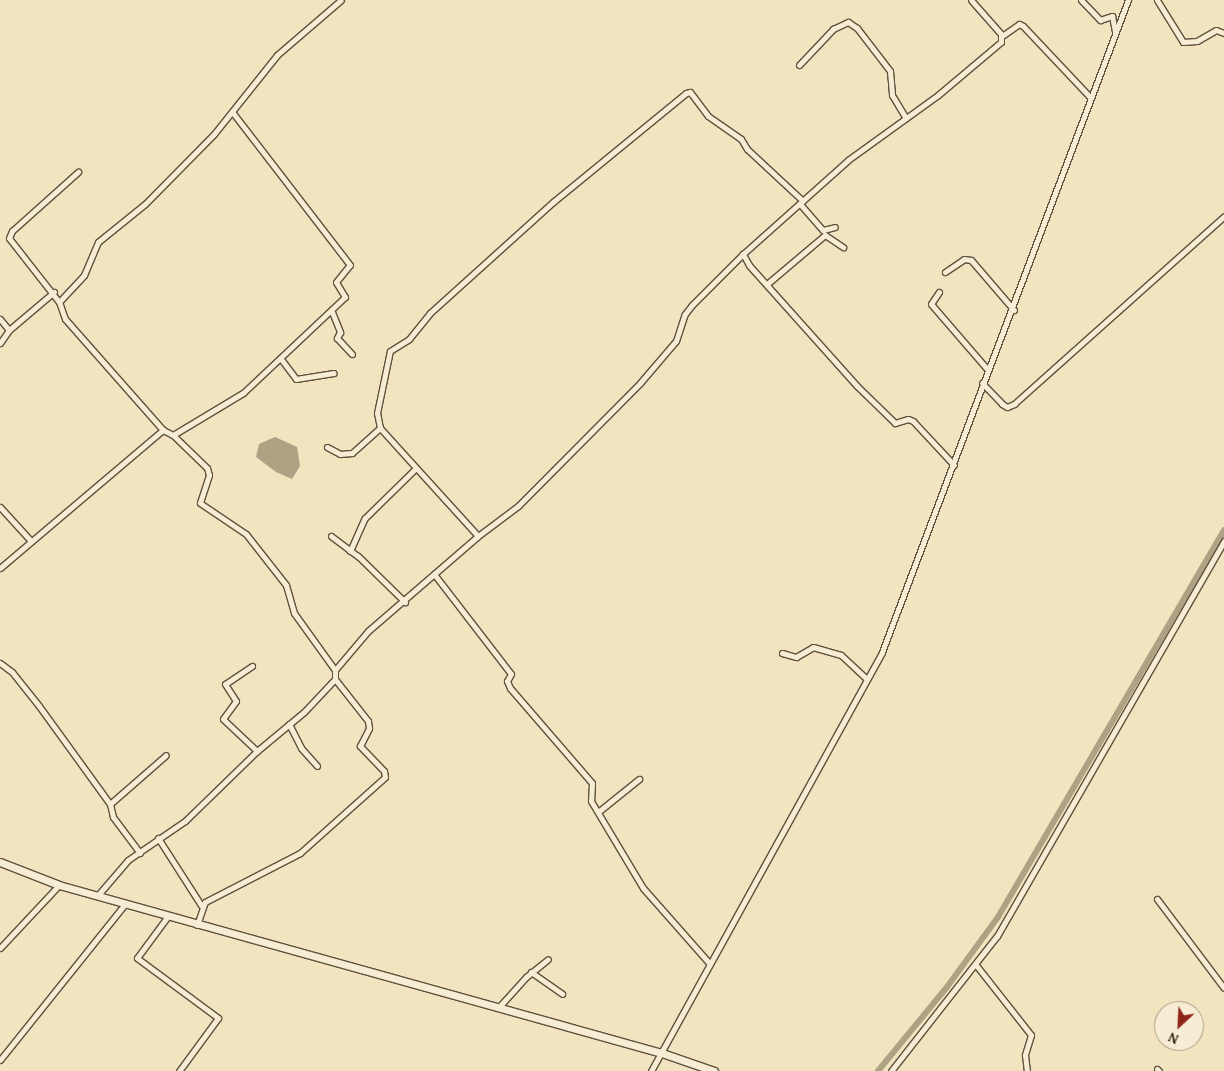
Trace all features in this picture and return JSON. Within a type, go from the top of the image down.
[{"type":"street","points":[[59,302],[84,275],[98,242],[145,204],[214,134],[277,55],[341,0]]},
{"type":"street","points":[[971,0],[1002,36]]},
{"type":"street","points":[[1080,0],[1100,20],[1112,16],[1115,32]]},
{"type":"street","points":[[652,1071],[867,678],[910,586],[982,383],[1014,310],[1090,97],[1128,0]]},
{"type":"street","points":[[1157,0],[1183,42],[1197,41],[1216,30],[1224,33]]},
{"type":"street","points":[[799,65],[833,29],[848,22],[857,28],[890,71],[892,95],[906,118]]},
{"type":"street","points":[[335,670],[368,631],[405,602],[478,536],[518,506],[640,384],[676,341],[685,314],[692,305],[743,254],[848,160],[960,77],[1001,42],[1002,36],[1019,24],[1024,26],[1090,97]]},
{"type":"street","points":[[478,536],[380,428],[377,413],[390,351],[409,339],[430,313],[553,202],[686,93],[690,92],[708,116],[741,139],[747,149],[801,202],[823,230],[835,227]]},
{"type":"street","points":[[173,435],[243,394],[332,312],[345,297],[336,281],[350,265],[232,112]]},
{"type":"street","points":[[78,172],[12,231],[9,238],[54,292],[65,319],[163,430],[173,435],[209,472],[200,503],[246,534],[286,585],[294,612],[335,670],[335,680],[368,721],[370,728],[360,746],[384,771],[384,777],[300,853],[201,905]]},
{"type":"street","points":[[982,383],[1002,404],[1007,407],[1014,404],[1224,216]]},
{"type":"street","points":[[768,284],[825,235],[843,247]]},
{"type":"street","points":[[743,254],[748,265],[768,284],[856,386],[894,422],[911,420],[954,465]]},
{"type":"street","points":[[945,272],[964,259],[971,260],[1014,310]]},
{"type":"street","points":[[0,343],[9,330],[54,292]]},
{"type":"street","points":[[939,292],[931,304],[988,370]]},
{"type":"street","points":[[332,312],[338,322],[340,332],[337,338],[352,354]]},
{"type":"street","points":[[0,319],[9,330]]},
{"type":"street","points":[[281,359],[296,379],[334,373]]},
{"type":"street","points":[[327,448],[340,454],[352,453],[380,428]]},
{"type":"street","points":[[0,568],[31,541],[58,522],[163,430]]},
{"type":"street","points":[[350,551],[364,518],[416,468]]},
{"type":"street","points":[[0,506],[31,541]]},
{"type":"street","points":[[332,536],[405,602]]},
{"type":"street","points":[[891,1071],[976,965],[1014,908],[1224,541]]},
{"type":"street","points":[[434,574],[512,674],[507,681],[510,688],[592,783],[591,801],[643,888],[710,964]]},
{"type":"street","points":[[782,652],[796,657],[812,647],[841,656],[867,678]]},
{"type":"street","points":[[0,663],[12,672],[110,804],[113,817],[140,853]]},
{"type":"street","points":[[252,666],[226,684],[236,701],[223,719],[258,751]]},
{"type":"street","points":[[98,895],[128,860],[185,821],[335,680]]},
{"type":"street","points":[[289,724],[301,748],[317,766]]},
{"type":"street","points":[[110,804],[166,755]]},
{"type":"street","points":[[598,812],[639,778]]},
{"type":"street","points":[[158,838],[201,905],[197,925]]},
{"type":"street","points":[[0,862],[59,885],[662,1053],[714,1071]]},
{"type":"street","points":[[0,948],[59,885]]},
{"type":"street","points":[[1158,898],[1224,988]]},
{"type":"street","points":[[0,1060],[126,903]]},
{"type":"street","points":[[168,916],[137,958],[218,1018],[179,1071]]},
{"type":"street","points":[[498,1008],[531,972],[548,959]]},
{"type":"street","points":[[976,965],[1031,1034],[1026,1052],[1027,1069],[1032,1071]]},
{"type":"street","points":[[531,972],[562,994]]},
{"type":"shaded area","points":[[275,437],[297,447],[300,466],[292,479],[276,472],[256,457],[259,444]]},
{"type":"waterway","points":[[878,1071],[947,987],[998,917],[1224,530]]}]
